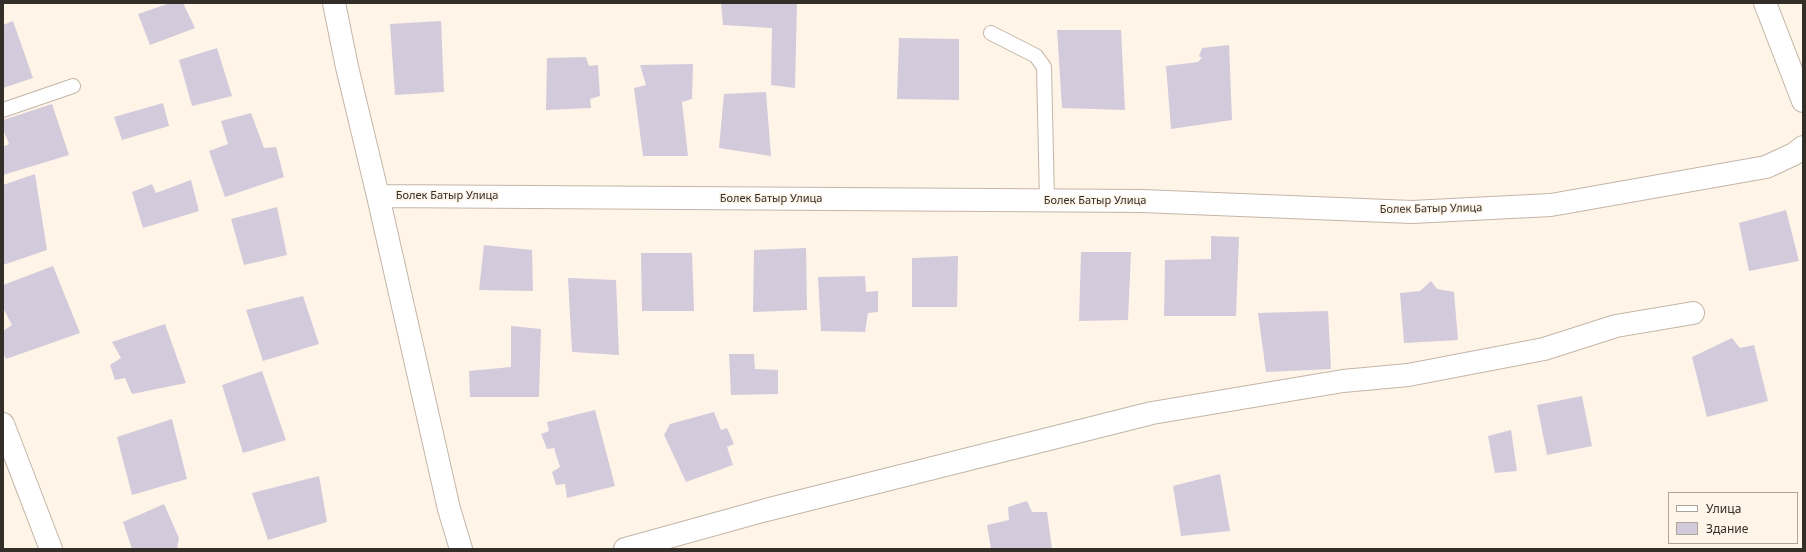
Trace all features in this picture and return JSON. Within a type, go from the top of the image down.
[{"type":"street","points":[[334,3],[347,67],[449,509],[461,549]]},
{"type":"street","points":[[1765,3],[1803,101]]},
{"type":"street","name":"Болек Батыр Улица","points":[[378,196],[1142,201],[1412,212],[1551,205],[1766,167],[1794,154],[1803,147]]},
{"type":"street","points":[[625,549],[766,510],[1152,413],[1343,381],[1416,374],[1544,349],[1616,326],[1693,313]]},
{"type":"street","points":[[3,424],[51,549]]},
{"type":"lane","points":[[991,33],[1036,56],[1044,67],[1047,201]]},
{"type":"lane","points":[[3,110],[73,86]]},
{"type":"building","points":[[170,3],[183,3],[195,28],[150,45],[138,14]]},
{"type":"building","points":[[721,3],[797,3],[795,88],[771,85],[772,28],[723,25]]},
{"type":"building","points":[[13,21],[33,78],[3,88],[3,25]]},
{"type":"building","points":[[441,21],[444,92],[395,95],[390,24]]},
{"type":"building","points":[[1057,30],[1121,30],[1125,110],[1062,108]]},
{"type":"building","points":[[899,38],[959,39],[959,100],[897,99]]},
{"type":"building","points":[[1229,45],[1232,120],[1171,129],[1166,66],[1198,62],[1202,58],[1199,56],[1202,48]]},
{"type":"building","points":[[217,48],[232,96],[192,106],[179,60]]},
{"type":"building","points":[[586,57],[589,66],[598,65],[600,96],[590,99],[591,108],[546,110],[547,58]]},
{"type":"building","points":[[693,64],[692,99],[682,102],[688,156],[643,156],[634,88],[646,85],[640,65]]},
{"type":"building","points":[[766,92],[771,156],[719,148],[724,94]]},
{"type":"building","points":[[163,103],[169,126],[122,140],[114,117]]},
{"type":"building","points":[[52,104],[69,155],[3,175],[3,147],[9,144],[3,129],[3,120]]},
{"type":"building","points":[[251,113],[264,148],[276,147],[284,177],[225,197],[209,151],[228,144],[221,121]]},
{"type":"building","points":[[35,174],[47,250],[3,265],[3,185]]},
{"type":"building","points":[[191,180],[199,211],[143,228],[132,192],[152,184],[156,193]]},
{"type":"building","points":[[277,207],[287,255],[244,265],[231,219]]},
{"type":"building","points":[[1786,210],[1799,261],[1749,271],[1739,223]]},
{"type":"building","points":[[1211,236],[1239,237],[1236,316],[1164,316],[1165,260],[1211,259]]},
{"type":"building","points":[[484,245],[532,250],[533,291],[479,290]]},
{"type":"building","points":[[806,248],[807,310],[753,312],[754,250]]},
{"type":"building","points":[[1081,252],[1131,252],[1128,320],[1079,321]]},
{"type":"building","points":[[641,253],[692,253],[694,311],[642,311]]},
{"type":"building","points":[[958,256],[957,307],[912,307],[912,258]]},
{"type":"building","points":[[53,266],[80,333],[6,359],[3,353],[3,331],[12,325],[3,308],[3,285]]},
{"type":"building","points":[[865,276],[866,292],[878,291],[878,312],[868,313],[865,332],[821,331],[818,277]]},
{"type":"building","points":[[568,278],[616,280],[619,355],[572,352]]},
{"type":"building","points":[[1431,281],[1437,289],[1454,292],[1458,340],[1404,343],[1400,293],[1420,291]]},
{"type":"building","points":[[303,296],[319,344],[263,361],[246,310]]},
{"type":"building","points":[[1328,311],[1331,369],[1266,372],[1258,313]]},
{"type":"building","points":[[165,324],[186,383],[132,394],[125,378],[115,380],[110,365],[121,358],[112,342]]},
{"type":"building","points":[[511,326],[541,329],[539,397],[470,397],[469,371],[511,367]]},
{"type":"building","points":[[1732,338],[1740,348],[1754,345],[1768,401],[1707,417],[1692,357]]},
{"type":"building","points":[[729,354],[754,354],[755,369],[778,370],[778,394],[731,395]]},
{"type":"building","points":[[262,371],[286,440],[243,453],[222,385]]},
{"type":"building","points":[[1582,396],[1592,446],[1547,455],[1537,405]]},
{"type":"building","points":[[595,410],[615,486],[567,498],[565,484],[556,485],[552,472],[560,467],[554,448],[547,449],[541,434],[549,431],[547,422]]},
{"type":"building","points":[[714,412],[721,430],[727,428],[734,444],[727,447],[733,465],[686,482],[664,435],[670,424]]},
{"type":"building","points":[[172,419],[187,479],[132,495],[117,437]]},
{"type":"building","points":[[1511,430],[1517,471],[1495,473],[1488,436]]},
{"type":"building","points":[[1220,474],[1230,531],[1181,536],[1173,486]]},
{"type":"building","points":[[319,476],[327,522],[268,540],[252,493]]},
{"type":"building","points":[[1027,501],[1032,512],[1047,512],[1052,549],[991,549],[987,525],[1009,520],[1008,507]]},
{"type":"building","points":[[164,504],[179,538],[177,549],[132,549],[123,522]]}]
